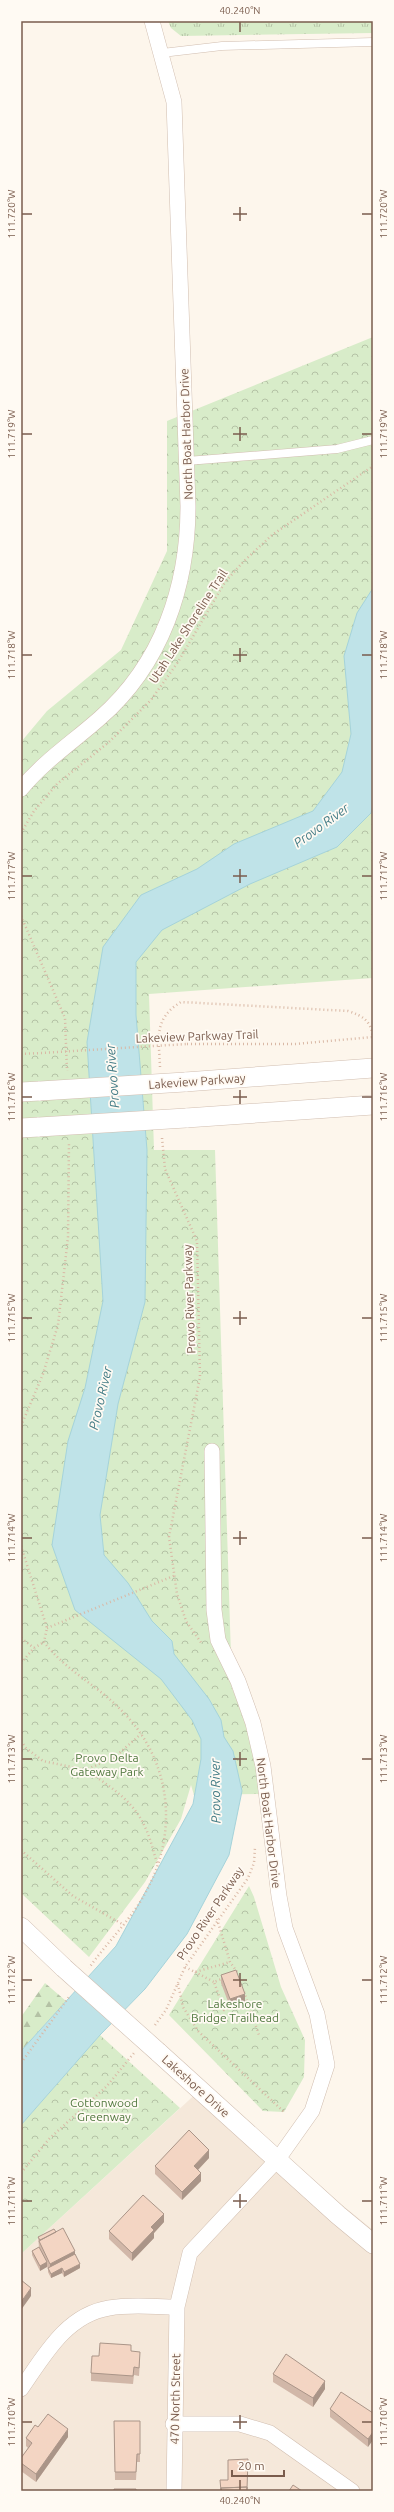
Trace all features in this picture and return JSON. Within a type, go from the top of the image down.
[{"type":"street","name":"North Boat Harbor Drive","points":[[21,789],[46,761],[117,702],[145,665],[157,645],[176,600],[186,554],[188,530],[187,461],[174,102],[162,53],[152,21]]},
{"type":"street","name":"Lakeview Parkway","points":[[21,1092],[186,1082],[373,1068]]},
{"type":"street","points":[[30,1127],[186,1118],[373,1104]]},
{"type":"street","name":"North Boat Harbor Drive","points":[[177,2307],[190,2253],[278,2159],[312,2111],[327,2065],[317,2014],[285,1928],[278,1896],[271,1841],[269,1804],[253,1723],[238,1681],[218,1640],[214,1610],[212,1451]]},
{"type":"street","name":"Lakeshore Drive","points":[[21,1927],[64,1968],[278,2159],[338,2215],[373,2244]]},
{"type":"street","points":[[21,2389],[64,2330],[81,2319],[97,2311],[110,2307],[177,2307]]},
{"type":"street","name":"470 North Street","points":[[174,2491],[173,2424],[177,2307]]},
{"type":"street","points":[[173,2424],[240,2424],[270,2433],[352,2491]]},
{"type":"lane","points":[[162,53],[222,46],[373,42]]},
{"type":"lane","points":[[187,461],[337,449],[373,440]]},
{"type":"path","name":"Utah Lake Shoreline Trail","points":[[21,833],[34,811],[57,784],[109,742],[151,700],[178,662],[225,582],[244,561],[272,535],[373,466]]},
{"type":"path","points":[[21,916],[65,1018],[67,1073]]},
{"type":"path","points":[[160,1075],[159,1036],[161,1022],[168,1010],[181,1002],[348,1011],[365,1017],[372,1029],[373,1037]]},
{"type":"path","name":"Lakeview Parkway Trail","points":[[21,1054],[187,1044],[295,1044],[373,1037]]},
{"type":"path","points":[[21,1426],[43,1374],[58,1325],[68,1237],[69,1135]]},
{"type":"path","name":"Provo River Parkway","points":[[162,1137],[165,1169],[197,1241],[200,1377],[170,1525],[169,1537],[176,1575],[177,1594],[186,1621],[206,1649]]},
{"type":"path","points":[[21,1546],[47,1628],[44,1642],[34,1648],[21,1663]]},
{"type":"path","points":[[47,1628],[66,1622],[176,1575]]},
{"type":"path","points":[[21,1638],[34,1648]]},
{"type":"path","points":[[44,1642],[66,1667],[122,1710],[141,1734],[163,1782],[167,1806],[166,1840],[158,1866],[148,1889],[124,1925],[103,1948],[86,1974]]},
{"type":"path","points":[[86,1770],[116,1756],[141,1734]]},
{"type":"path","points":[[21,1741],[26,1748],[43,1760],[86,1770],[116,1790],[138,1815],[145,1826],[158,1866]]},
{"type":"path","name":"Provo River Parkway","points":[[153,2027],[166,2010],[185,1967],[217,1919],[248,1878],[254,1862],[256,1841]]},
{"type":"path","points":[[21,1850],[73,1896],[124,1925]]},
{"type":"path","points":[[217,1919],[230,1962],[238,1974],[232,1976]]},
{"type":"path","points":[[195,1972],[230,1962]]},
{"type":"path","points":[[185,1967],[214,1982],[224,2010],[248,2003]]},
{"type":"path","points":[[214,1982],[226,1978]]},
{"type":"path","points":[[178,1983],[183,2007],[198,2031],[284,2112]]},
{"type":"path","points":[[243,1988],[260,2035]]},
{"type":"path","points":[[21,2063],[72,1993]]},
{"type":"path","points":[[21,2173],[49,2139],[107,2086],[136,2051]]},
{"type":"shaded area","points":[[200,2090],[373,2230],[373,2491],[21,2491],[21,2254]]},
{"type":"green space","points":[[168,21],[373,21],[373,33],[181,36],[171,28]]},
{"type":"green space","name":"Provo Delta Gateway Park","points":[[373,337],[373,978],[149,994],[154,1150],[215,1150],[232,1688],[246,1722],[262,1794],[194,1795],[191,1785],[181,1819],[145,1882],[89,1957],[21,1893],[21,742],[47,711],[121,650],[167,551],[167,421]]},
{"type":"green space","name":"Lakeshore Bridge Trailhead","points":[[249,1886],[254,1897],[281,1987],[305,2040],[304,2077],[284,2112],[263,2111],[169,2015]]},
{"type":"green space","points":[[45,1983],[66,2001],[21,2051],[21,2017]]},
{"type":"green space","name":"Cottonwood Greenway","points":[[100,2035],[180,2108],[21,2254],[21,2125]]},
{"type":"water","name":"Provo River","points":[[373,588],[373,805],[371,813],[337,847],[250,884],[162,930],[136,962],[136,1015],[147,1150],[145,1302],[118,1404],[100,1515],[104,1555],[128,1583],[152,1621],[172,1641],[174,1654],[209,1699],[221,1720],[224,1737],[233,1751],[242,1791],[229,1855],[187,1934],[145,1989],[100,2035],[21,2125],[21,2051],[116,1946],[193,1804],[201,1759],[201,1739],[192,1720],[161,1679],[75,1610],[52,1545],[68,1441],[85,1388],[103,1301],[87,1042],[103,947],[141,895],[197,869],[234,844],[313,811],[342,772],[351,734],[344,656],[357,613]]},
{"type":"building","points":[[236,1970],[245,1994],[230,1999],[221,1975]]},
{"type":"building","points":[[189,2130],[209,2150],[194,2166],[201,2173],[182,2192],[155,2166]]},
{"type":"building","points":[[143,2195],[164,2214],[151,2227],[154,2230],[132,2253],[109,2231]]},
{"type":"building","points":[[63,2228],[75,2251],[50,2264],[39,2241]]},
{"type":"building","points":[[54,2229],[56,2232],[40,2240],[38,2237]]},
{"type":"building","points":[[39,2247],[47,2262],[40,2266],[32,2251]]},
{"type":"building","points":[[75,2254],[80,2264],[64,2272],[62,2268],[51,2274],[48,2268]]},
{"type":"building","points":[[21,2280],[31,2288],[21,2302]]},
{"type":"building","points":[[100,2343],[131,2345],[131,2351],[140,2352],[139,2368],[134,2367],[133,2376],[91,2373],[92,2356],[99,2356]]},
{"type":"building","points":[[286,2354],[325,2381],[313,2398],[273,2374]]},
{"type":"building","points":[[341,2392],[373,2413],[373,2432],[368,2439],[330,2409]]},
{"type":"building","points":[[48,2414],[68,2429],[36,2474],[21,2463],[21,2458],[32,2443],[26,2438],[35,2425],[38,2427]]},
{"type":"building","points":[[114,2421],[140,2421],[140,2454],[137,2454],[136,2472],[115,2472]]},
{"type":"building","points":[[248,2459],[247,2489],[247,2487],[221,2488],[221,2491],[220,2480],[228,2480],[228,2460]]},
{"type":"building","points":[[293,2485],[302,2491],[289,2491]]},
{"type":"building","points":[[247,2487],[247,2491],[222,2491],[221,2488]]},
{"type":"building","points":[[114,2489],[136,2489],[136,2491],[114,2491]]}]
